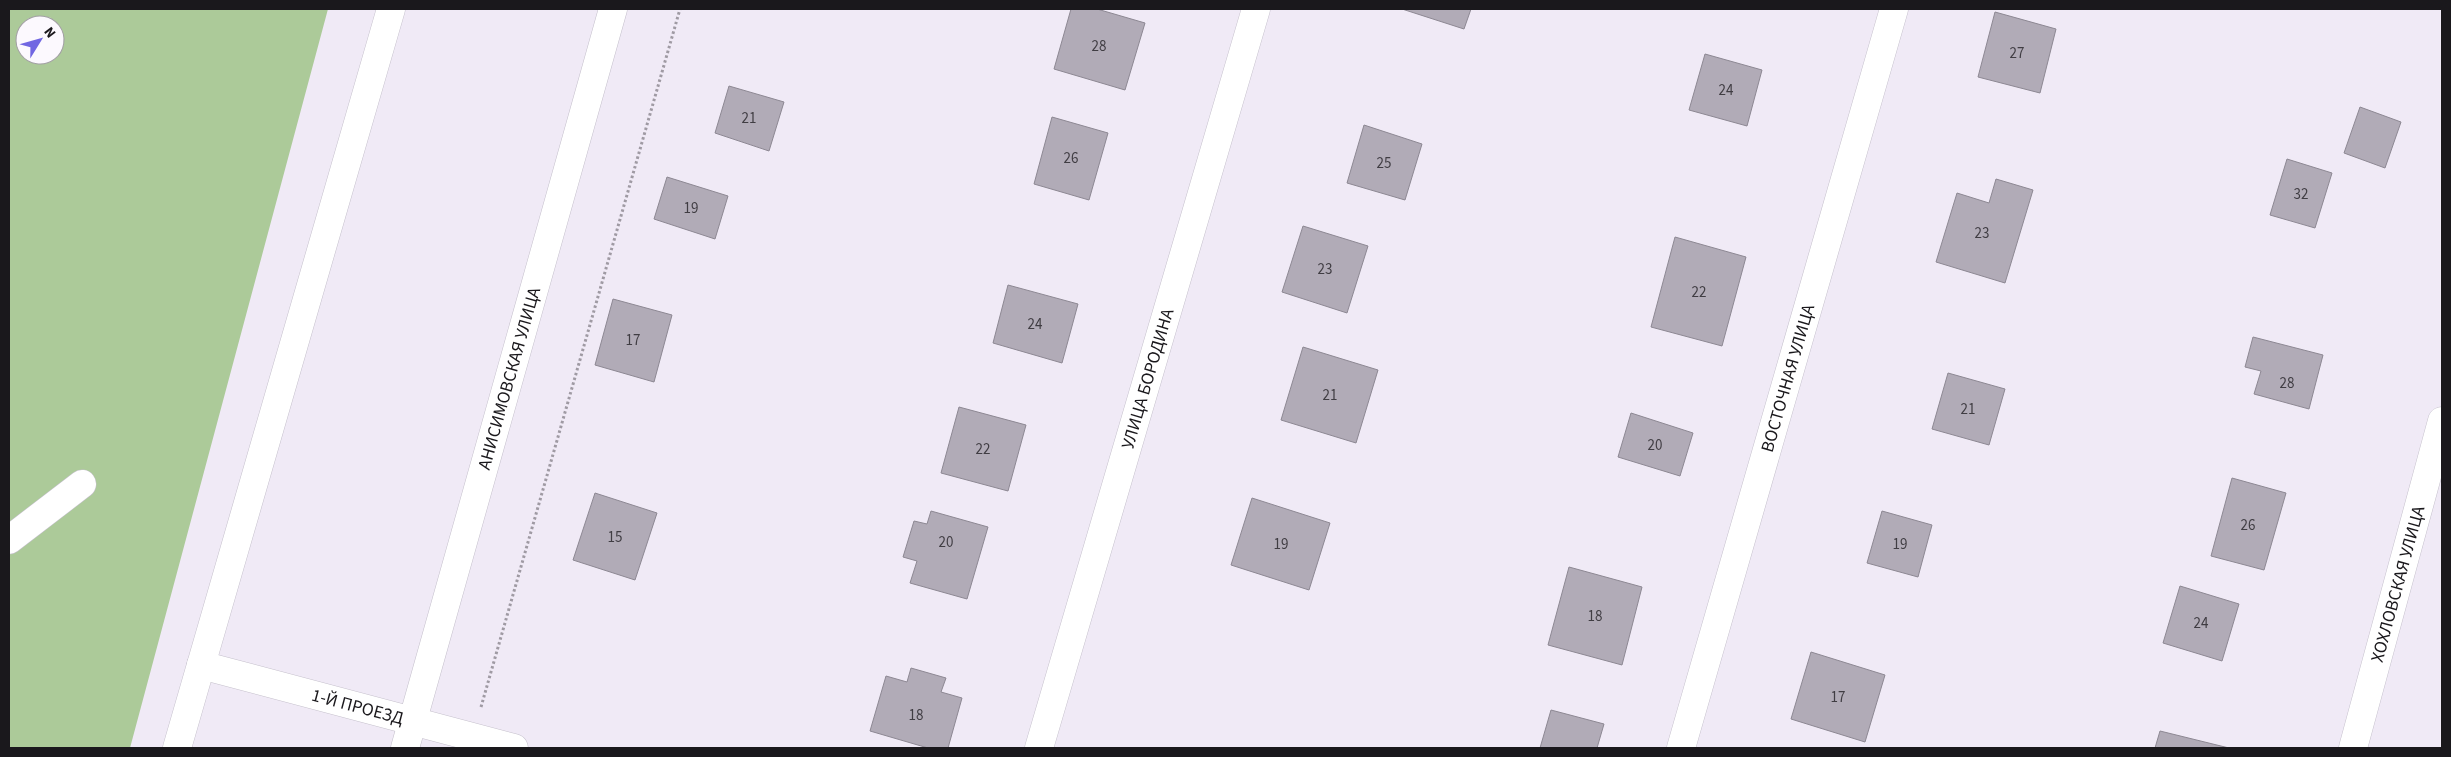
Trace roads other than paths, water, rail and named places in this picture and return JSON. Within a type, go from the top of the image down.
[{"type":"street","points":[[177,748],[391,9]]},
{"type":"street","name":"АНИСИМОВСКАЯ УЛИЦА","points":[[405,748],[414,722],[613,9]]},
{"type":"street","name":"УЛИЦА БОРОДИНА","points":[[1039,748],[1256,9]]},
{"type":"street","name":"ВОСТОЧНАЯ УЛИЦА","points":[[1681,748],[1894,9]]},
{"type":"street","name":"ХОХЛОВСКАЯ УЛИЦА","points":[[2354,748],[2442,420]]},
{"type":"street","points":[[9,540],[82,484]]},
{"type":"street","name":"1-Й ПРОЕЗД","points":[[201,665],[514,748]]}]
